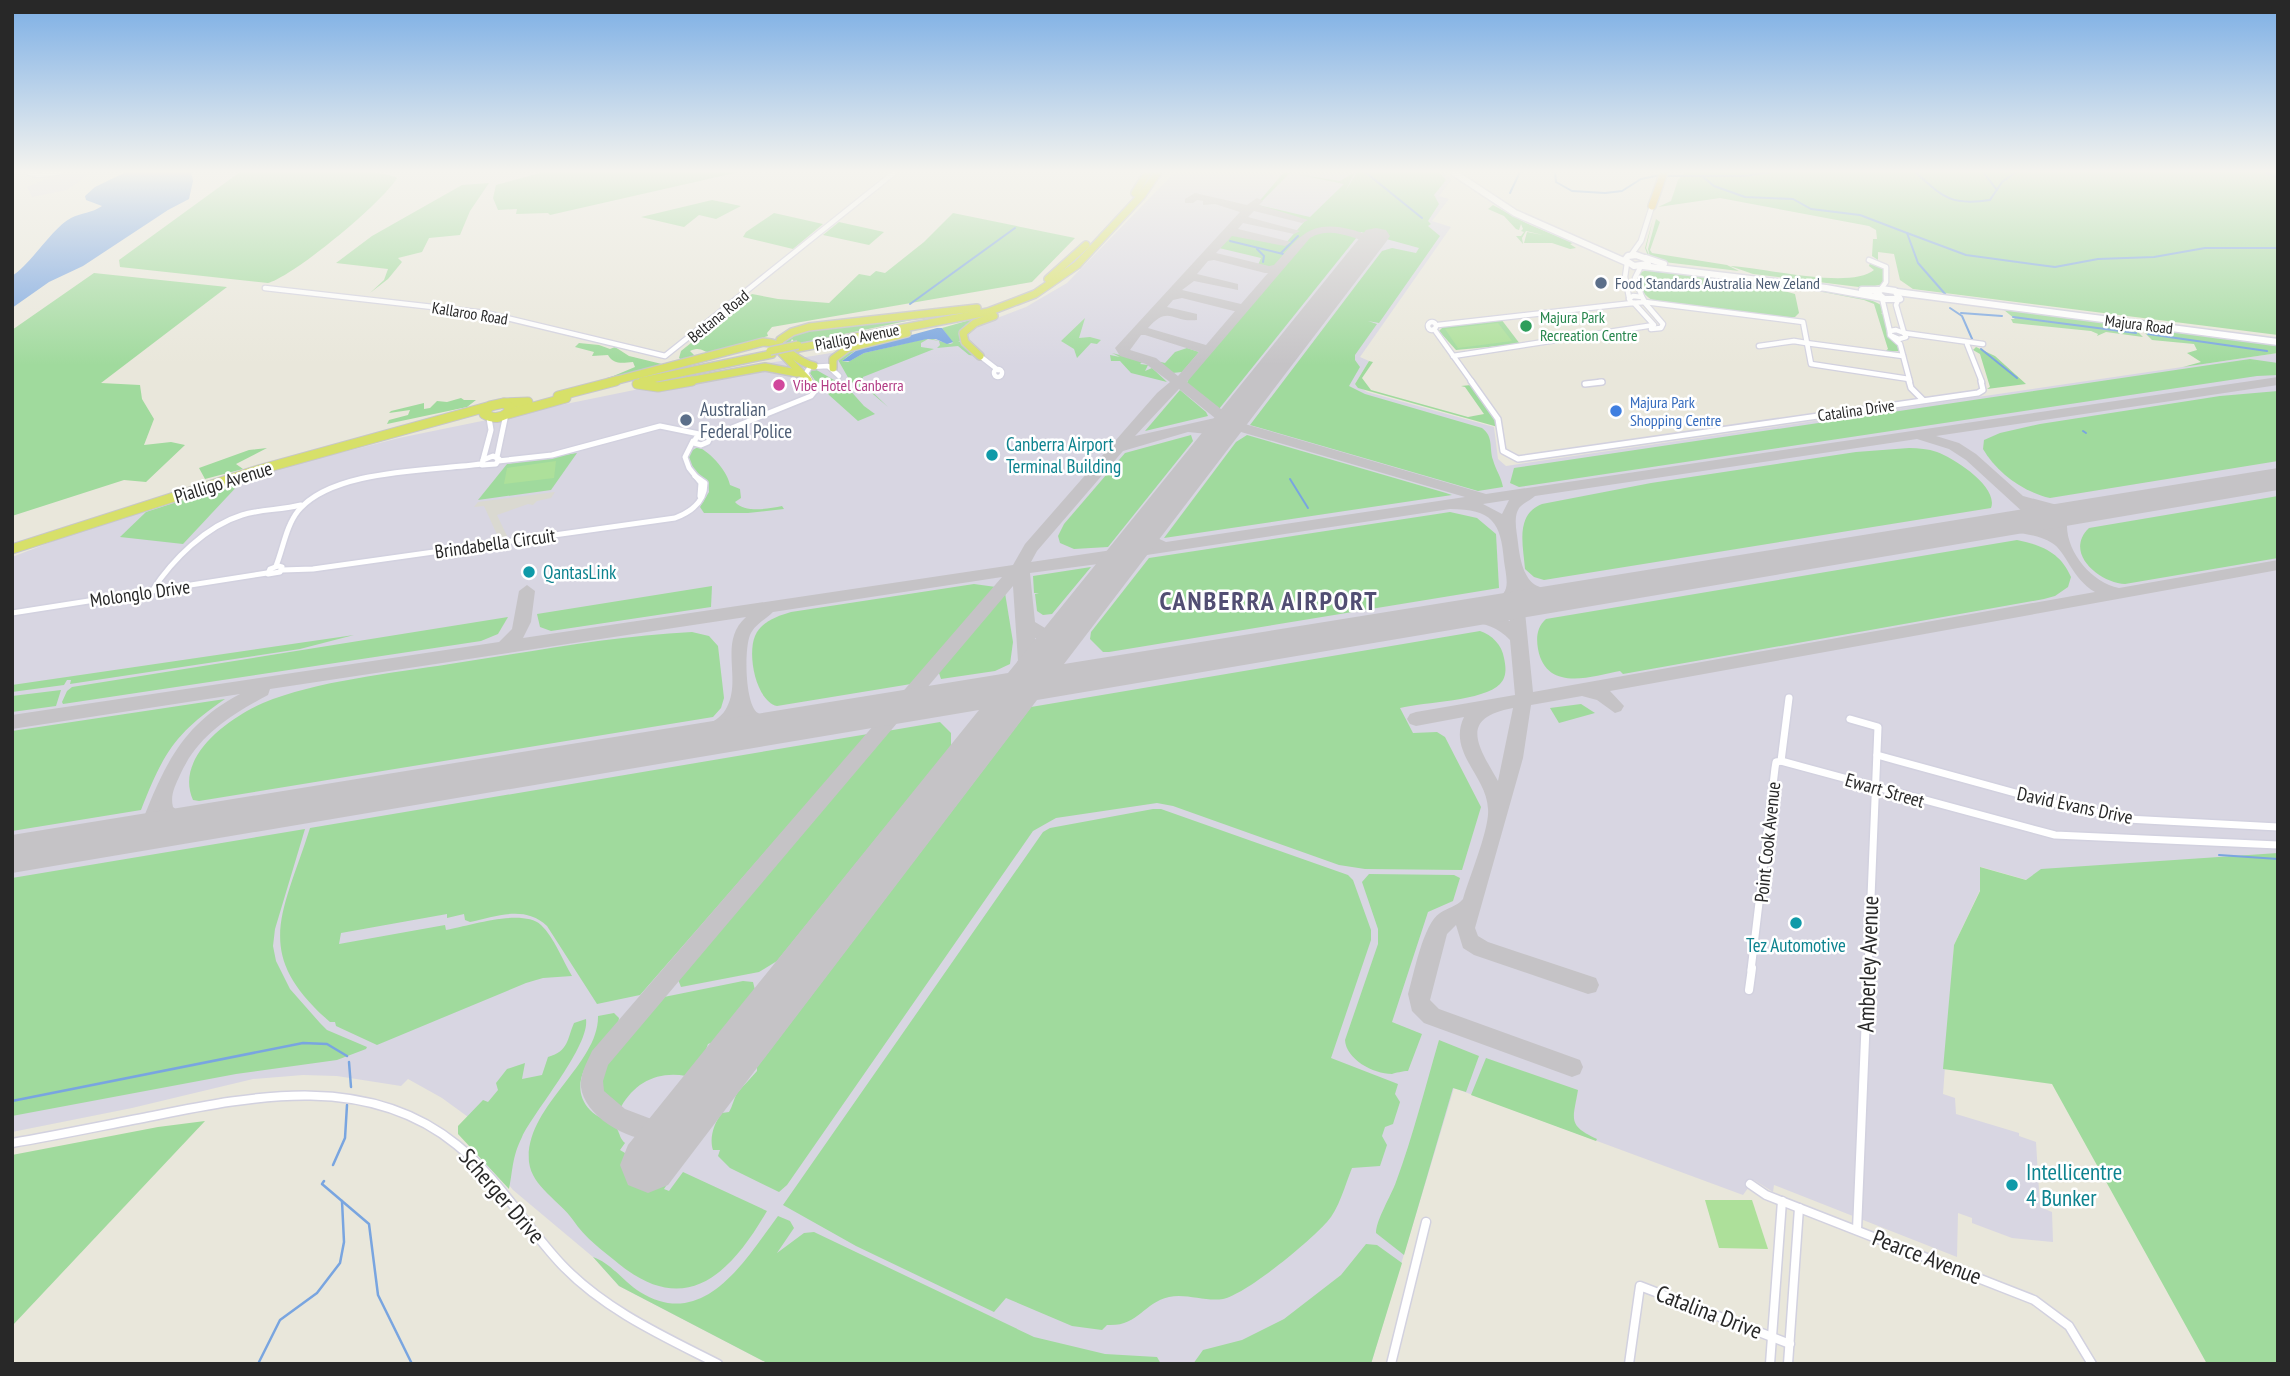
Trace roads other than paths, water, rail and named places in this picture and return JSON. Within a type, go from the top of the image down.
[{"type":"main road","name":"Pialligo Avenue","points":[[437,423],[507,414],[528,406],[979,307],[1026,292],[1058,273],[1095,236]]},
{"type":"main road","name":"Pialligo Avenue","points":[[798,346],[988,312],[1042,291],[1077,265],[1104,236]]},
{"type":"main road","points":[[1572,236],[1642,266],[1826,288],[1882,298],[1898,296]]},
{"type":"main road","points":[[1629,259],[1645,258],[1666,264],[1863,290],[1880,289],[1898,296]]},
{"type":"main road","points":[[1642,266],[1648,263],[1645,258]]},
{"type":"main road","points":[[980,356],[963,339],[966,328],[1040,296],[1066,279],[1077,265]]},
{"type":"main road","points":[[1880,289],[1876,293],[1882,298]]},
{"type":"main road","name":"Majura Road","points":[[1898,296],[2278,342]]},
{"type":"main road","points":[[558,396],[682,365],[794,331],[979,307]]},
{"type":"main road","points":[[833,368],[834,357],[848,348],[988,312]]},
{"type":"main road","points":[[779,342],[794,331]]},
{"type":"main road","points":[[779,342],[779,352],[808,380]]},
{"type":"main road","points":[[757,343],[779,342],[787,346],[800,362],[814,366]]},
{"type":"main road","name":"Pialligo Avenue","points":[[12,548],[300,458],[437,423],[487,407],[558,396],[771,352]]},
{"type":"main road","points":[[633,383],[657,387],[769,367],[790,370],[808,380]]},
{"type":"main road","points":[[504,403],[511,408],[507,414]]},
{"type":"main road","points":[[487,407],[484,413],[488,418]]},
{"type":"street","name":"Beltana Road","points":[[671,354],[816,236]]},
{"type":"street","points":[[1627,331],[1654,325],[1629,297],[1625,275],[1629,259],[1643,236]]},
{"type":"street","points":[[1641,241],[1645,258]]},
{"type":"street","points":[[1868,260],[1885,265],[1886,276],[1898,296],[1896,305],[1905,336],[1900,344]]},
{"type":"street","points":[[1642,266],[1636,279],[1644,300],[1663,322],[1661,327],[1452,354],[1436,327],[1644,300]]},
{"type":"street","points":[[1880,289],[1886,276]]},
{"type":"street","name":"Kallaroo Road","points":[[265,288],[483,312],[656,356],[671,354]]},
{"type":"street","points":[[1616,303],[1629,297],[1803,322],[1809,362],[1814,365],[1909,379]]},
{"type":"street","points":[[1882,298],[1890,334],[1900,344],[1912,389],[1923,400]]},
{"type":"street","points":[[1654,312],[1658,306],[1669,304]]},
{"type":"street","points":[[1890,334],[1983,344]]},
{"type":"street","points":[[1759,346],[1794,341],[1903,356]]},
{"type":"street","name":"Catalina Drive","points":[[1452,354],[1498,419],[1502,450],[1507,455],[1520,459],[1983,390],[1976,360],[1967,344]]},
{"type":"street","points":[[671,354],[674,362],[682,365]]},
{"type":"street","points":[[980,356],[999,370]]},
{"type":"street","points":[[684,456],[695,442],[807,399],[815,392],[806,370],[814,366],[833,368],[839,376]]},
{"type":"street","points":[[1585,384],[1602,382]]},
{"type":"street","points":[[498,459],[507,414]]},
{"type":"street","points":[[482,462],[491,430],[488,418]]},
{"type":"street","points":[[279,568],[296,513],[326,489],[350,482],[482,462],[489,466],[498,459],[552,455],[657,426],[706,437]]},
{"type":"street","points":[[680,430],[695,442]]},
{"type":"street","name":"Brindabella Circuit","points":[[267,573],[275,575],[279,568],[313,569],[675,518],[693,509],[699,499],[701,484],[684,456],[687,438],[680,430]]},
{"type":"street","points":[[152,591],[213,528],[240,515],[303,505]]},
{"type":"street","points":[[275,511],[296,513]]},
{"type":"street","name":"Molonglo Drive","points":[[12,614],[267,573]]},
{"type":"street","name":"Point Cook Avenue","points":[[1749,990],[1775,768],[1776,762],[1781,761],[1789,698]]},
{"type":"street","name":"Amberley Avenue","points":[[1850,719],[1878,727],[1857,1230]]},
{"type":"street","name":"David Evans Drive","points":[[1877,755],[2048,802],[2127,819],[2278,827]]},
{"type":"street","name":"Ewart Street","points":[[1781,761],[2055,835],[2082,839],[2278,845]]},
{"type":"street","name":"Scherger Drive","points":[[12,1143],[263,1096],[345,1095],[398,1109],[443,1134],[478,1164],[562,1265],[584,1287],[631,1319],[718,1364]]},
{"type":"street","points":[[1750,1184],[1758,1191],[1782,1201],[1770,1364]]},
{"type":"street","name":"Pearce Avenue","points":[[1782,1201],[2020,1293],[2052,1310],[2068,1323],[2081,1341],[2092,1364]]},
{"type":"street","points":[[1788,1364],[1799,1208]]},
{"type":"street","points":[[1391,1364],[1426,1222]]},
{"type":"street","points":[[1777,1277],[1793,1283]]},
{"type":"street","name":"Catalina Drive","points":[[1629,1364],[1640,1286],[1773,1337]]},
{"type":"street","points":[[1773,1337],[1790,1343]]},
{"type":"water","points":[[128,236],[83,266],[49,282],[12,308],[12,276],[50,237]]},
{"type":"water","points":[[942,328],[953,342],[947,344],[936,339],[927,339],[864,353],[850,361],[842,361],[857,350]]},
{"type":"waterway","points":[[910,304],[1004,236]]},
{"type":"waterway","points":[[1281,253],[1298,236]]},
{"type":"waterway","points":[[1908,236],[1918,263],[1946,295]]},
{"type":"waterway","points":[[1916,236],[1966,255],[2055,267],[2098,259],[2154,257],[2205,248],[2278,248]]},
{"type":"waterway","points":[[1230,241],[1283,254]]},
{"type":"waterway","points":[[1257,249],[1264,256],[1263,262]]},
{"type":"waterway","points":[[1654,271],[1678,273]]},
{"type":"waterway","points":[[1950,308],[1962,316],[1973,341]]},
{"type":"waterway","points":[[1961,313],[2002,316]]},
{"type":"waterway","points":[[2013,317],[2136,333]]},
{"type":"waterway","points":[[2148,334],[2267,351]]},
{"type":"waterway","points":[[1981,349],[2017,378]]},
{"type":"waterway","points":[[1290,479],[1308,508]]},
{"type":"waterway","points":[[2219,855],[2278,859]]},
{"type":"waterway","points":[[12,1101],[303,1043],[327,1044],[347,1056]]},
{"type":"waterway","points":[[349,1062],[351,1087]]},
{"type":"waterway","points":[[333,1165],[345,1138],[347,1105]]},
{"type":"waterway","points":[[324,1181],[322,1184],[342,1201]]},
{"type":"waterway","points":[[258,1364],[280,1320],[317,1293],[340,1263],[344,1242],[342,1201]]},
{"type":"waterway","points":[[342,1201],[369,1224],[378,1295],[412,1364]]},
{"type":"place","name":"Food Standards Australia New Zeland","points":[[1601,283]]},
{"type":"place","name":"Majura Park Recreation Centre","points":[[1526,326]]},
{"type":"place","name":"Vibe Hotel Canberra","points":[[779,385]]},
{"type":"place","name":"Majura Park Shopping Centre","points":[[1616,411]]},
{"type":"place","name":"Australian Federal Police","points":[[686,420]]},
{"type":"place","name":"Canberra Airport Terminal Building","points":[[992,455]]},
{"type":"place","name":"QantasLink","points":[[529,572]]},
{"type":"place","name":"Tez Automotive","points":[[1796,923]]},
{"type":"place","name":"Intellicentre 4 Bunker","points":[[2012,1185]]},
{"type":"district","name":"CANBERRA AIRPORT","points":[[1269,601]]}]
